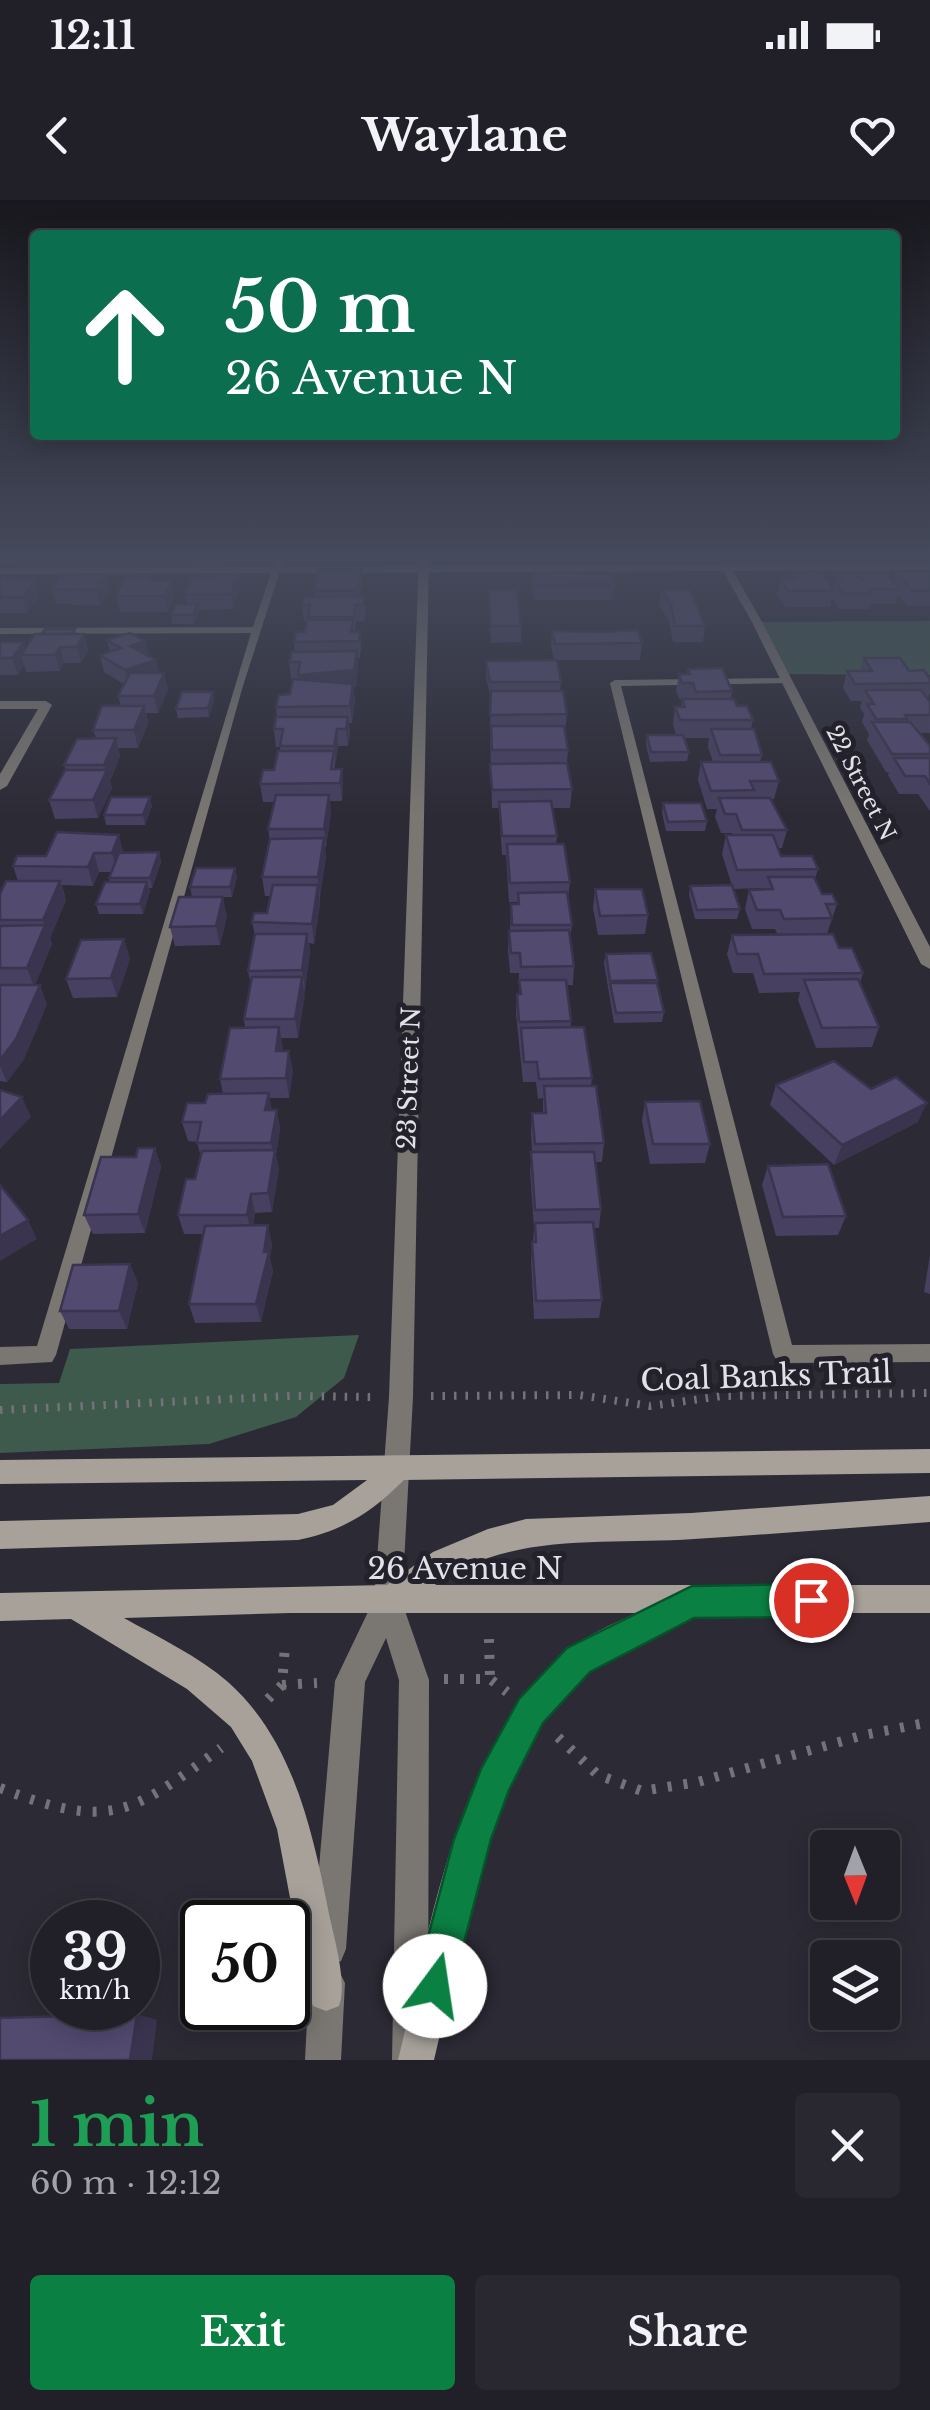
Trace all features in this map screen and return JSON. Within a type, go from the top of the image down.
[{"type":"main road","points":[[0,1472],[930,1461]]},
{"type":"main road","points":[[0,1535],[298,1527],[336,1520],[359,1508],[396,1470]]},
{"type":"main road","points":[[388,1600],[442,1562],[488,1542],[526,1533],[930,1509]]},
{"type":"main road","name":"26 Avenue N","points":[[0,1607],[388,1600],[930,1599]]},
{"type":"main road","points":[[413,2060],[472,1839],[494,1782],[531,1711],[578,1660],[692,1602]]},
{"type":"main road","points":[[75,1605],[216,1692],[246,1721],[276,1777],[294,1830],[326,1992]]},
{"type":"street","name":"23 Street N","points":[[413,2060],[414,1680],[388,1600],[396,1470],[422,642]]},
{"type":"street","name":"22 Street N","points":[[766,642],[930,964]]},
{"type":"street","points":[[0,705],[46,705],[0,786]]},
{"type":"street","name":"23 Street N","points":[[323,2060],[350,1681],[388,1600]]},
{"type":"lane","points":[[0,1356],[45,1355],[252,642]]},
{"type":"lane","points":[[788,681],[614,682],[784,1354],[930,1353]]},
{"type":"path","name":"Coal Banks Trail","points":[[486,1396],[579,1395],[650,1406],[722,1396],[930,1393]]},
{"type":"path","points":[[0,1410],[312,1397]]},
{"type":"path","points":[[489,1639],[490,1678]]},
{"type":"path","points":[[285,1646],[282,1685],[320,1683]]},
{"type":"path","points":[[459,1678],[490,1678],[500,1686]]},
{"type":"path","points":[[554,1734],[598,1774],[642,1791],[698,1782],[864,1734],[930,1722]]},
{"type":"path","points":[[0,1788],[44,1806],[99,1811],[135,1806],[169,1787],[221,1747]]},
{"type":"green space","points":[[767,642],[930,642],[930,675],[784,674]]},
{"type":"green space","points":[[359,1335],[344,1378],[296,1417],[209,1444],[0,1453],[0,1384],[59,1383],[70,1349]]},
{"type":"building","points":[[0,642],[24,642],[12,658],[0,658]]},
{"type":"building","points":[[30,642],[80,642],[77,647],[60,647],[55,655],[21,655]]},
{"type":"building","points":[[110,642],[143,642],[130,646],[156,660],[125,670],[100,655],[121,648]]},
{"type":"building","points":[[554,642],[642,643],[555,644]]},
{"type":"building","points":[[357,651],[354,670],[298,675],[300,662],[289,662],[292,652]]},
{"type":"building","points":[[864,658],[900,658],[909,671],[924,670],[930,683],[855,684],[847,671],[872,671]]},
{"type":"building","points":[[557,660],[561,682],[490,682],[486,661]]},
{"type":"building","points":[[722,668],[732,691],[696,692],[693,683],[682,683],[679,674],[690,674],[688,669]]},
{"type":"building","points":[[130,673],[164,673],[154,696],[118,696]]},
{"type":"building","points":[[293,679],[353,684],[350,706],[276,707],[279,695],[290,694]]},
{"type":"building","points":[[865,690],[921,690],[930,702],[930,715],[876,719],[867,704],[874,704]]},
{"type":"building","points":[[491,691],[563,691],[567,714],[490,715]]},
{"type":"building","points":[[182,692],[213,692],[208,708],[176,709]]},
{"type":"building","points":[[682,699],[734,699],[737,706],[747,706],[753,720],[680,720],[675,707],[685,707]]},
{"type":"building","points":[[102,706],[144,706],[134,730],[93,730]]},
{"type":"building","points":[[276,717],[348,717],[346,729],[337,729],[334,746],[280,746],[283,729],[274,729]]},
{"type":"building","points":[[872,722],[910,722],[930,746],[930,754],[892,754]]},
{"type":"building","points":[[491,726],[564,726],[568,750],[492,750]]},
{"type":"building","points":[[711,729],[754,729],[762,755],[720,755]]},
{"type":"building","points":[[647,735],[683,735],[689,752],[651,752]]},
{"type":"building","points":[[116,738],[104,765],[64,765],[77,739]]},
{"type":"building","points":[[278,751],[334,751],[331,769],[342,769],[340,783],[260,784],[263,770],[274,770]]},
{"type":"building","points":[[894,758],[930,758],[930,784],[925,776],[905,776]]},
{"type":"building","points":[[701,762],[771,762],[779,781],[750,781],[754,790],[711,791]]},
{"type":"building","points":[[567,763],[572,789],[492,790],[490,764]]},
{"type":"building","points":[[65,770],[107,770],[93,800],[49,800]]},
{"type":"building","points":[[276,795],[329,795],[324,829],[268,829]]},
{"type":"building","points":[[111,797],[150,797],[143,815],[104,815]]},
{"type":"building","points":[[719,798],[770,798],[787,830],[742,830],[736,814],[725,814]]},
{"type":"building","points":[[551,801],[557,836],[502,836],[499,802]]},
{"type":"building","points":[[663,803],[701,803],[707,821],[668,822]]},
{"type":"building","points":[[57,832],[119,835],[112,853],[94,853],[88,867],[13,866],[17,856],[46,856]]},
{"type":"building","points":[[726,835],[773,835],[781,856],[812,856],[818,869],[737,870]]},
{"type":"building","points":[[324,838],[318,877],[262,877],[270,839]]},
{"type":"building","points":[[507,844],[564,844],[570,882],[510,883]]},
{"type":"building","points":[[159,852],[150,878],[109,878],[119,853]]},
{"type":"building","points":[[196,868],[235,868],[230,887],[190,887]]},
{"type":"building","points":[[768,877],[814,877],[822,894],[832,894],[837,904],[826,904],[832,918],[784,919],[780,910],[757,910],[749,890],[773,889]]},
{"type":"building","points":[[6,881],[60,881],[43,920],[0,920],[0,894]]},
{"type":"building","points":[[105,882],[147,882],[140,904],[96,904]]},
{"type":"building","points":[[273,885],[318,885],[312,924],[252,922],[254,913],[267,913]]},
{"type":"building","points":[[732,885],[740,909],[697,910],[690,886]]},
{"type":"building","points":[[595,889],[642,889],[648,915],[600,916]]},
{"type":"building","points":[[567,892],[572,925],[512,925],[511,904],[519,904],[518,893]]},
{"type":"building","points":[[179,897],[223,897],[216,926],[170,927]]},
{"type":"building","points":[[45,925],[27,968],[0,968],[0,926]]},
{"type":"building","points":[[569,930],[574,966],[521,967],[520,953],[511,953],[509,931]]},
{"type":"building","points":[[255,934],[307,934],[302,970],[248,971]]},
{"type":"building","points":[[833,934],[839,948],[852,948],[863,973],[764,974],[758,954],[737,954],[732,935]]},
{"type":"building","points":[[124,939],[111,978],[66,979],[81,940]]},
{"type":"building","points":[[651,953],[658,980],[610,981],[606,954]]},
{"type":"building","points":[[252,977],[302,977],[295,1019],[244,1019]]},
{"type":"building","points":[[858,979],[879,1027],[822,1028],[804,980]]},
{"type":"building","points":[[519,980],[566,980],[571,1021],[519,1022]]},
{"type":"building","points":[[610,983],[657,983],[664,1012],[616,1013]]},
{"type":"building","points":[[0,985],[40,985],[16,1039],[0,1060]]},
{"type":"building","points":[[279,1027],[276,1051],[289,1051],[286,1078],[220,1079],[230,1028]]},
{"type":"building","points":[[584,1027],[592,1078],[539,1079],[537,1062],[524,1062],[521,1028]]},
{"type":"building","points":[[834,1061],[871,1089],[896,1077],[927,1103],[842,1145],[776,1085]]},
{"type":"building","points":[[544,1086],[596,1086],[604,1143],[535,1144],[532,1113],[546,1113]]},
{"type":"building","points":[[0,1090],[22,1097],[0,1120]]},
{"type":"building","points":[[269,1093],[265,1110],[277,1110],[271,1143],[197,1143],[201,1122],[182,1122],[187,1103],[205,1103],[208,1094]]},
{"type":"building","points":[[700,1101],[710,1144],[653,1144],[645,1102]]},
{"type":"building","points":[[138,1148],[155,1148],[138,1214],[84,1215],[101,1157],[136,1157]]},
{"type":"building","points":[[275,1150],[268,1193],[251,1194],[247,1215],[178,1215],[186,1179],[195,1179],[202,1151]]},
{"type":"building","points":[[531,1152],[594,1152],[601,1209],[535,1210]]},
{"type":"building","points":[[828,1164],[846,1216],[783,1217],[768,1166]]},
{"type":"building","points":[[0,1185],[28,1220],[0,1236]]},
{"type":"building","points":[[593,1222],[602,1300],[536,1301],[532,1242],[536,1242],[535,1223]]},
{"type":"building","points":[[268,1225],[264,1252],[269,1252],[256,1304],[189,1304],[205,1226]]},
{"type":"building","points":[[130,1264],[119,1311],[60,1311],[73,1265]]},
{"type":"building","points":[[30,2017],[30,2030],[135,2030],[130,2060],[0,2060],[0,2018]]},
{"type":"route","points":[[435,1986],[472,1839],[494,1782],[531,1711],[578,1660],[692,1602],[811,1600]]}]
